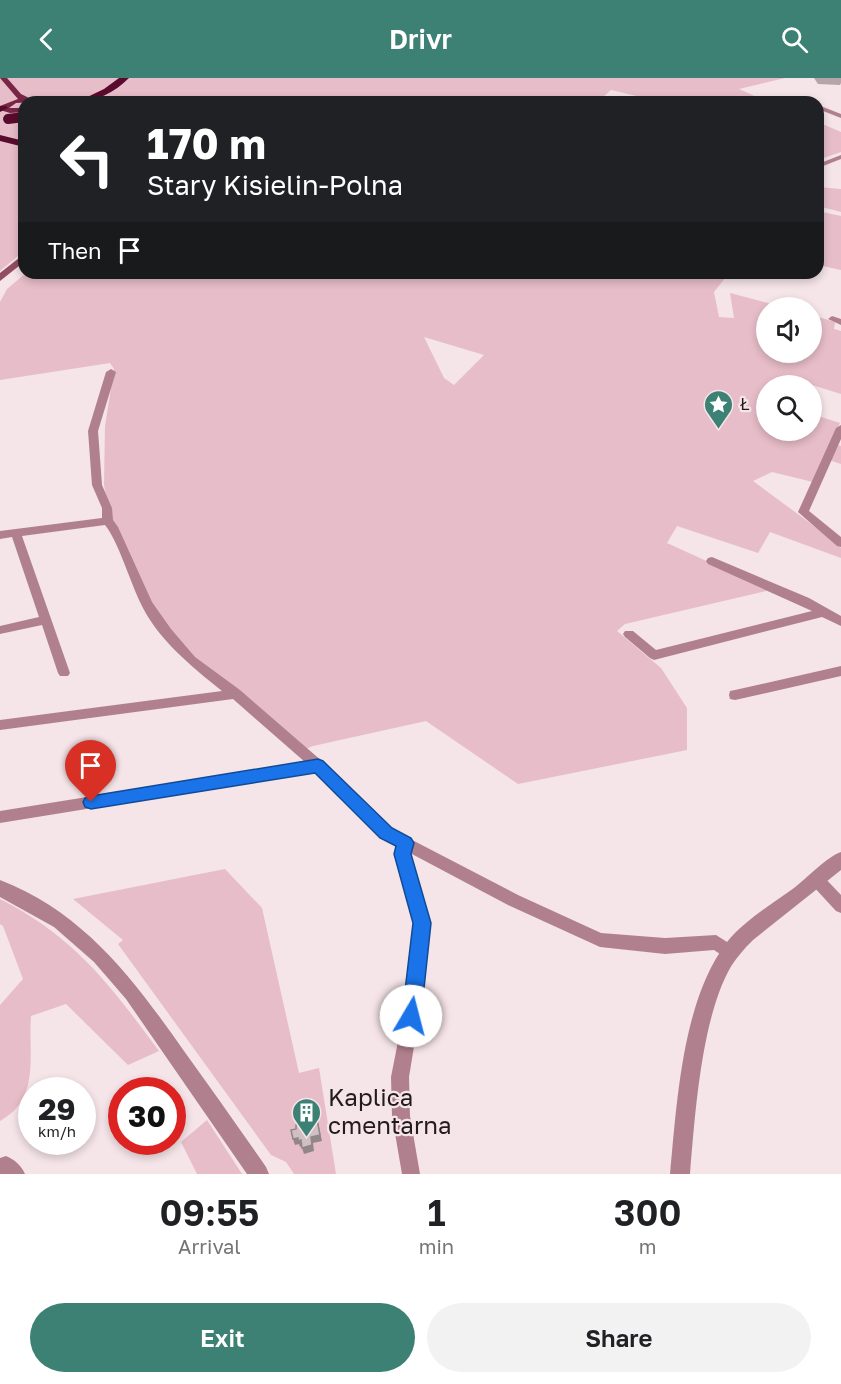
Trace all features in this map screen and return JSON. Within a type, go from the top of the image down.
[{"type":"highway","points":[[95,96],[107,91],[125,78]]},
{"type":"highway","points":[[0,138],[18,142]]},
{"type":"main road","points":[[3,78],[18,96]]},
{"type":"main road","points":[[0,87],[8,117]]},
{"type":"main road","points":[[0,279],[18,262]]},
{"type":"main road","points":[[0,279],[18,268]]},
{"type":"street","points":[[824,109],[841,116]]},
{"type":"street","points":[[824,164],[841,157]]},
{"type":"street","points":[[831,320],[841,322]]},
{"type":"street","points":[[111,372],[93,431],[97,485],[107,508],[108,521],[113,527],[147,604],[191,660],[235,694],[318,766],[386,833],[513,900],[600,940],[665,946],[716,942],[729,952]]},
{"type":"street","points":[[841,428],[803,512],[841,543]]},
{"type":"street","points":[[0,535],[108,521]]},
{"type":"street","points":[[16,533],[64,673]]},
{"type":"street","points":[[712,561],[805,601],[841,622]]},
{"type":"street","points":[[629,634],[654,655],[824,612]]},
{"type":"street","points":[[0,630],[45,620]]},
{"type":"street","points":[[735,695],[841,671]]},
{"type":"street","points":[[0,725],[235,694]]},
{"type":"street","points":[[0,817],[318,766]]},
{"type":"street","points":[[405,843],[402,854],[422,923],[411,1016],[400,1077],[401,1116],[411,1174]]},
{"type":"street","points":[[681,1174],[696,1050],[712,988],[729,952],[762,922],[841,859]]},
{"type":"street","points":[[817,880],[841,906]]},
{"type":"street","points":[[0,888],[60,921],[100,956],[132,993],[259,1174]]},
{"type":"street","points":[[0,1167],[6,1165],[16,1174]]},
{"type":"shaded area","points":[[0,78],[785,78],[739,89],[755,96],[636,96],[611,90],[604,96],[18,96],[18,256],[0,271]]},
{"type":"shaded area","points":[[824,125],[841,132],[841,152],[824,158]]},
{"type":"shaded area","points":[[824,188],[841,189],[841,212],[824,208]]},
{"type":"shaded area","points":[[824,212],[841,216],[841,270],[824,266]]},
{"type":"shaded area","points":[[19,279],[724,279],[714,292],[719,317],[734,318],[730,293],[756,300],[756,363],[822,363],[822,318],[835,322],[834,329],[841,331],[841,394],[822,388],[822,375],[756,375],[756,441],[822,441],[822,417],[840,423],[831,443],[841,446],[841,464],[823,458],[813,482],[772,472],[753,481],[833,540],[841,548],[841,558],[770,532],[758,553],[677,526],[667,543],[770,590],[625,624],[617,631],[661,668],[687,708],[687,750],[518,784],[426,721],[313,746],[301,751],[169,638],[111,520],[104,485],[105,426],[114,369],[110,363],[0,380],[0,302],[7,289]],"holes":[[[424,337],[484,355],[454,385],[444,378]]]},
{"type":"shaded area","points":[[225,869],[262,908],[299,1073],[319,1068],[336,1174],[294,1174],[286,1162],[271,1155],[118,944],[123,940],[73,899]]},
{"type":"shaded area","points":[[0,899],[50,930],[89,964],[159,1051],[128,1065],[66,1004],[31,1016],[30,1077],[18,1077],[18,1106],[0,1121],[0,1005],[23,979],[3,926],[0,924]]},
{"type":"shaded area","points":[[207,1120],[242,1174],[197,1174],[186,1152],[186,1138]]},
{"type":"building","name":"Kaplica cmentarna","points":[[307,1114],[309,1122],[317,1119],[320,1135],[311,1137],[312,1145],[302,1148],[301,1140],[293,1139],[291,1130],[296,1129],[297,1117]]},
{"type":"place","name":"Ł","points":[[719,430]]},
{"type":"place","name":"Kaplica cmentarna","points":[[307,1138]]},
{"type":"route","points":[[91,802],[318,766],[386,833],[405,843],[402,854],[422,923],[411,1016]]}]
